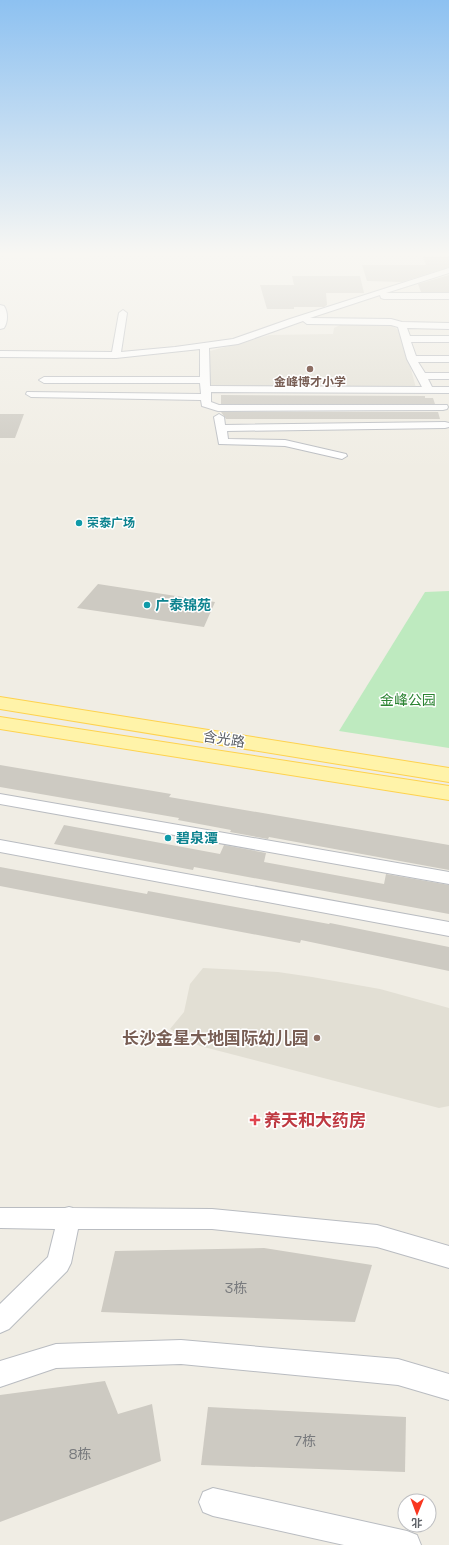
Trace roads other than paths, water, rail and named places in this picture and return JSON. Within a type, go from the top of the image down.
[{"type":"main road","name":"含光路","points":[[0,703],[449,775]]},
{"type":"main road","name":"含光路","points":[[0,722],[449,793]]},
{"type":"street","points":[[116,355],[121,325]]},
{"type":"street","points":[[0,354],[116,355],[204,346],[235,342],[282,325]]},
{"type":"street","points":[[402,325],[412,359],[429,390]]},
{"type":"street","points":[[407,325],[449,326]]},
{"type":"street","points":[[407,339],[449,339]]},
{"type":"street","points":[[204,346],[206,404],[218,408],[443,407]]},
{"type":"street","points":[[412,359],[449,359]]},
{"type":"street","points":[[421,376],[449,376]]},
{"type":"street","points":[[44,380],[205,388],[449,390]]},
{"type":"street","points":[[31,394],[205,388]]},
{"type":"street","points":[[218,408],[224,442],[285,443],[342,456]]},
{"type":"street","points":[[221,428],[445,425]]},
{"type":"street","points":[[0,800],[449,878]]},
{"type":"street","points":[[0,846],[449,929]]},
{"type":"street","points":[[0,1218],[69,1217],[212,1220],[377,1236],[449,1257]]},
{"type":"street","points":[[0,1322],[59,1263],[69,1217]]},
{"type":"street","points":[[0,1374],[56,1356],[182,1352],[398,1372],[449,1387]]},
{"type":"street","points":[[213,1502],[407,1545]]},
{"type":"place","name":"金峰博才小学","points":[[310,369]]},
{"type":"place","name":"荣泰广场","points":[[79,523]]},
{"type":"place","name":"广泰锦苑","points":[[147,605]]},
{"type":"place","name":"碧泉潭","points":[[168,838]]},
{"type":"place","name":"长沙金星大地国际幼儿园","points":[[317,1038]]},
{"type":"place","name":"养天和大药房","points":[[255,1120]]},
{"type":"park label","name":"金峰公园","points":[[408,700]]}]
